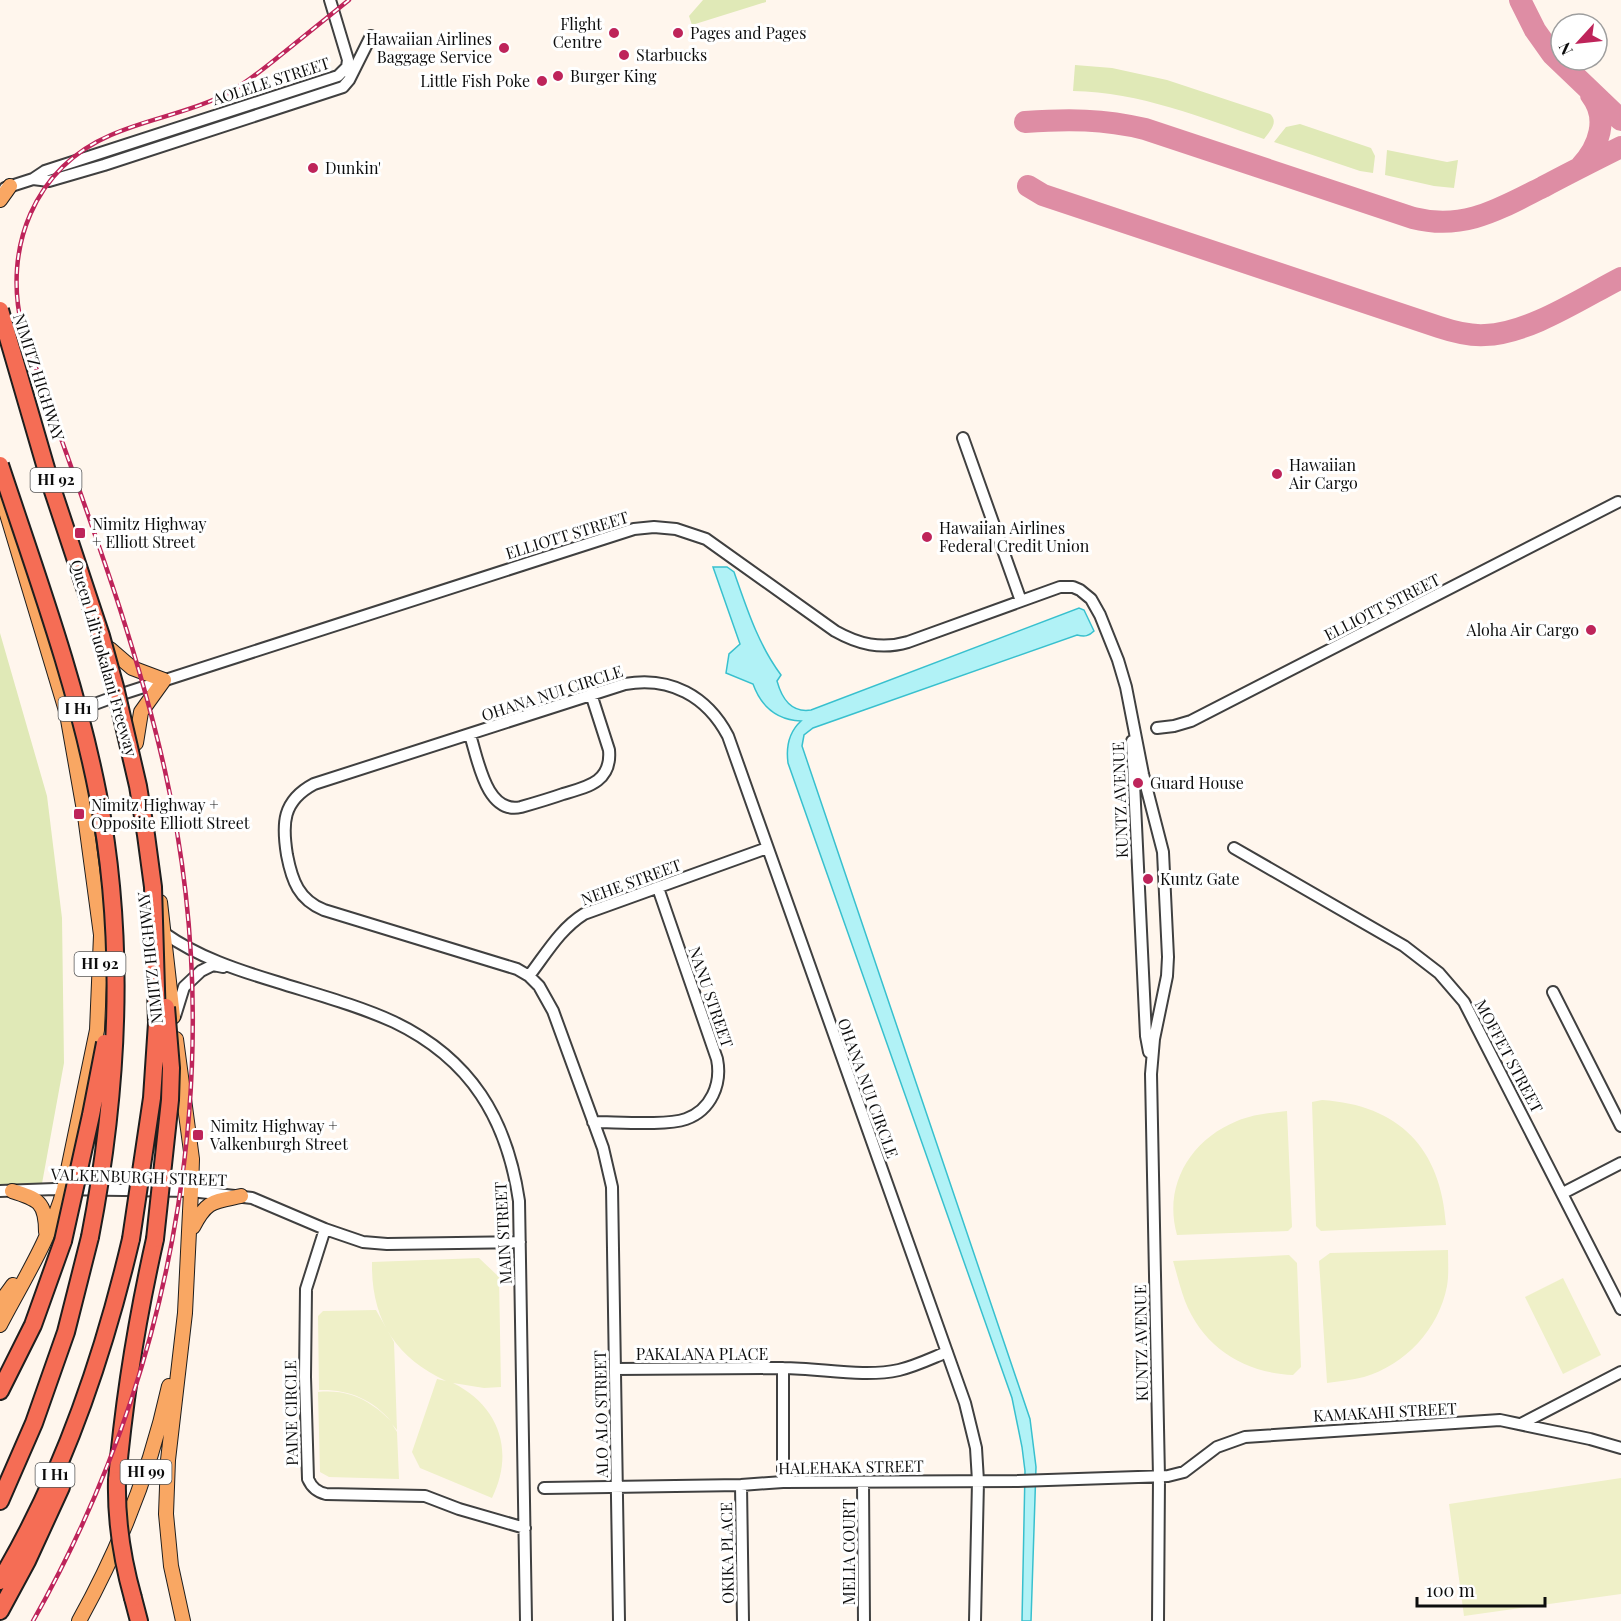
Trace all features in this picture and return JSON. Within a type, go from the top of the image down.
[{"type":"highway","points":[[0,310],[50,482]]},
{"type":"highway","name":"Queen Liliʻuokalani Freeway","points":[[0,329],[101,636],[126,728],[147,835],[153,888],[156,1034],[151,1108],[131,1239],[98,1363],[35,1519],[0,1581]]},
{"type":"highway","name":"I H1","points":[[0,465],[57,637],[87,742],[106,851],[115,962],[113,1057],[106,1147],[90,1237],[66,1332],[34,1423],[0,1501]]},
{"type":"highway","points":[[140,1621],[121,1552],[116,1506],[125,1397],[136,1324],[155,1239],[170,1100],[171,1068],[153,888]]},
{"type":"highway","points":[[0,1391],[33,1325],[63,1241],[99,1074],[115,962]]},
{"type":"highway","points":[[0,1611],[36,1544],[68,1473],[98,1363]]},
{"type":"highway","points":[[0,1486],[34,1423]]},
{"type":"main road","points":[[0,200],[3,187]]},
{"type":"main road","name":"NIMITZ HIGHWAY","points":[[0,310],[110,650],[136,742],[152,834],[173,1021],[192,1159],[185,1313],[168,1460],[166,1514],[171,1566],[183,1621]]},
{"type":"main road","name":"HI 92","points":[[0,491],[67,714],[85,816],[101,935],[98,1030],[64,1189],[40,1249],[0,1325]]},
{"type":"main road","points":[[110,650],[132,668],[164,680],[141,712],[136,742]]},
{"type":"main road","points":[[6,1191],[34,1198],[39,1202],[46,1220],[46,1233]]},
{"type":"main road","points":[[190,1232],[202,1210],[213,1202],[241,1196]]},
{"type":"main road","points":[[0,1303],[40,1249]]},
{"type":"main road","name":"HI 99","points":[[79,1621],[106,1571],[146,1473],[158,1437],[185,1313]]},
{"type":"street","name":"AOLELE STREET","points":[[138,147],[338,76],[347,67],[348,60],[330,0]]},
{"type":"street","name":"AOLELE STREET","points":[[3,187],[33,179],[45,171],[138,147],[343,87],[349,80],[371,36]]},
{"type":"street","points":[[313,97],[315,83]]},
{"type":"street","points":[[963,438],[1021,601]]},
{"type":"street","name":"ELLIOTT STREET","points":[[1156,728],[1191,721],[1618,502]]},
{"type":"street","name":"ELLIOTT STREET","points":[[67,714],[164,680],[623,531],[643,528],[676,529],[706,539],[835,631],[853,640],[872,645],[890,646],[908,642],[1066,586],[1080,590],[1091,599],[1100,615],[1124,677],[1133,730]]},
{"type":"street","name":"OHANA NUI CIRCLE","points":[[613,1207],[609,1167],[553,1011],[539,986],[529,976],[506,965],[318,907],[301,894],[291,876],[284,825],[288,810],[301,792],[314,784],[591,694],[625,684],[650,681],[674,686],[697,697],[715,715],[728,736],[948,1352],[972,1427],[976,1449],[978,1481],[975,1621]]},
{"type":"street","points":[[470,735],[490,793],[503,805],[512,808],[521,807],[589,786],[603,775],[610,759],[591,694]]},
{"type":"street","name":"KUNTZ AVENUE","points":[[1133,730],[1132,767],[1145,1025],[1151,1064],[1159,1477],[1158,1621]]},
{"type":"street","name":"KUNTZ AVENUE","points":[[1133,730],[1163,852],[1168,957],[1151,1064]]},
{"type":"street","name":"NEHE STREET","points":[[529,976],[560,934],[575,920],[594,910],[767,848]]},
{"type":"street","name":"MOFFET STREET","points":[[1234,848],[1404,946],[1438,973],[1464,1002],[1621,1309]]},
{"type":"street","name":"NANU STREET","points":[[593,1122],[686,1119],[705,1107],[714,1095],[718,1081],[717,1059],[658,888]]},
{"type":"street","name":"MAIN STREET","points":[[164,933],[184,947],[238,970],[393,1021],[422,1037],[448,1057],[471,1080],[493,1113],[504,1137],[516,1179],[519,1201],[526,1621]]},
{"type":"street","name":"MAIN STREET","points":[[173,1021],[184,987],[201,971],[213,965],[238,970]]},
{"type":"street","points":[[1553,992],[1621,1126]]},
{"type":"street","points":[[1563,1193],[1621,1163]]},
{"type":"street","name":"VALKENBURGH STREET","points":[[6,1191],[64,1189],[191,1191],[252,1198],[325,1229],[363,1242],[387,1244],[520,1242]]},
{"type":"street","name":"ALO ALO STREET","points":[[613,1207],[619,1621]]},
{"type":"street","name":"PAINE CIRCLE","points":[[325,1229],[306,1289],[305,1377],[310,1485],[320,1493],[327,1494],[424,1496],[459,1509],[525,1528]]},
{"type":"street","points":[[783,1368],[832,1372],[885,1372],[899,1370],[948,1352]]},
{"type":"street","name":"PAKALANA PLACE","points":[[615,1369],[783,1368],[783,1482]]},
{"type":"street","points":[[1521,1424],[1621,1372]]},
{"type":"street","name":"KAMAKAHI STREET","points":[[1159,1477],[1184,1472],[1217,1447],[1245,1437],[1500,1420],[1621,1448]]},
{"type":"street","name":"HALEHAKA STREET","points":[[544,1488],[1159,1477]]},
{"type":"street","name":"MELIA COURT","points":[[863,1483],[864,1621]]},
{"type":"street","name":"OKIKA PLACE","points":[[741,1485],[743,1621]]},
{"type":"green space","points":[[703,0],[766,0],[766,2],[692,25],[689,16]]},
{"type":"green space","points":[[1075,65],[1112,68],[1167,80],[1270,114],[1274,123],[1264,139],[1147,101],[1098,92],[1073,91]]},
{"type":"green space","points":[[1300,124],[1371,148],[1375,156],[1373,173],[1360,171],[1274,142],[1286,127]]},
{"type":"green space","points":[[1387,150],[1447,162],[1458,160],[1454,188],[1385,175]]},
{"type":"green space","points":[[0,633],[47,796],[62,918],[64,1063],[41,1189],[0,1191]]},
{"type":"green space","points":[[1322,1100],[1373,1111],[1394,1121],[1411,1136],[1425,1153],[1435,1174],[1446,1225],[1321,1231],[1316,1226],[1312,1102]]},
{"type":"green space","points":[[1287,1111],[1292,1227],[1288,1231],[1177,1235],[1174,1199],[1177,1182],[1194,1152],[1220,1129],[1237,1121],[1255,1115]]},
{"type":"green space","points":[[1448,1250],[1448,1282],[1443,1302],[1428,1331],[1418,1343],[1393,1364],[1379,1371],[1364,1377],[1327,1383],[1319,1261],[1330,1253]]},
{"type":"green space","points":[[1289,1255],[1297,1263],[1301,1367],[1293,1375],[1258,1369],[1242,1363],[1214,1344],[1193,1317],[1183,1296],[1173,1261]]},
{"type":"green space","points":[[479,1258],[499,1277],[501,1387],[484,1388],[453,1383],[482,1404],[492,1417],[498,1432],[502,1447],[502,1463],[499,1481],[492,1498],[420,1468],[412,1452],[437,1379],[446,1381],[413,1360],[389,1334],[376,1301],[373,1282],[372,1262]]},
{"type":"green space","points":[[1563,1278],[1601,1355],[1563,1374],[1525,1297]]},
{"type":"green space","points":[[376,1310],[394,1342],[397,1430],[392,1424],[397,1432],[399,1479],[329,1477],[320,1472],[318,1392],[340,1392],[354,1396],[376,1408],[391,1421],[368,1401],[359,1397],[340,1391],[319,1390],[318,1316],[323,1311]]},
{"type":"green space","points":[[1621,1478],[1621,1594],[1464,1616],[1449,1504]]},
{"type":"water","points":[[713,567],[727,567],[734,572],[759,639],[781,675],[777,681],[782,694],[788,703],[798,709],[811,710],[1079,608],[1084,610],[1094,631],[1089,635],[1077,635],[813,728],[804,735],[802,746],[1030,1419],[1036,1467],[1031,1621],[1022,1621],[1025,1471],[1012,1398],[788,763],[789,740],[801,721],[777,715],[760,699],[753,684],[726,673],[729,654],[740,644]]},
{"type":"taxiway","points":[[1520,0],[1535,30],[1552,54],[1621,120]]},
{"type":"taxiway","points":[[1581,166],[1593,150],[1600,132],[1600,113],[1591,95]]},
{"type":"taxiway","points":[[1025,122],[1085,121],[1115,123],[1145,129],[1413,218],[1449,222],[1481,216],[1496,210],[1621,147]]},
{"type":"taxiway","points":[[1028,186],[1043,195],[1439,327],[1467,334],[1502,333],[1537,322],[1621,278]]},
{"type":"railway","points":[[33,1621],[83,1523],[124,1421],[156,1315],[178,1208],[190,1099],[192,989],[184,880],[165,771],[151,714],[118,603],[22,327],[17,297],[17,268],[22,240],[30,214],[44,189],[62,168],[84,149],[125,129],[195,107],[230,92],[246,82],[349,0]]},
{"type":"place","name":"Flight Centre","points":[[614,33]]},
{"type":"place","name":"Pages and Pages","points":[[678,33]]},
{"type":"place","name":"Hawaiian Airlines Baggage Service","points":[[504,48]]},
{"type":"place","name":"Starbucks","points":[[624,55]]},
{"type":"place","name":"Burger King","points":[[558,76]]},
{"type":"place","name":"Little Fish Poke","points":[[542,81]]},
{"type":"place","name":"Dunkin'","points":[[313,168]]},
{"type":"place","name":"Hawaiian Air Cargo","points":[[1277,474]]},
{"type":"place","name":"Nimitz Highway + Elliott Street","points":[[80,533]]},
{"type":"place","name":"Hawaiian Airlines Federal Credit Union","points":[[927,537]]},
{"type":"place","name":"Aloha Air Cargo","points":[[1591,630]]},
{"type":"place","name":"Guard House","points":[[1138,783]]},
{"type":"place","name":"Nimitz Highway + Opposite Elliott Street","points":[[79,814]]},
{"type":"place","name":"Kuntz Gate","points":[[1148,879]]},
{"type":"place","name":"Nimitz Highway + Valkenburgh Street","points":[[198,1135]]}]
